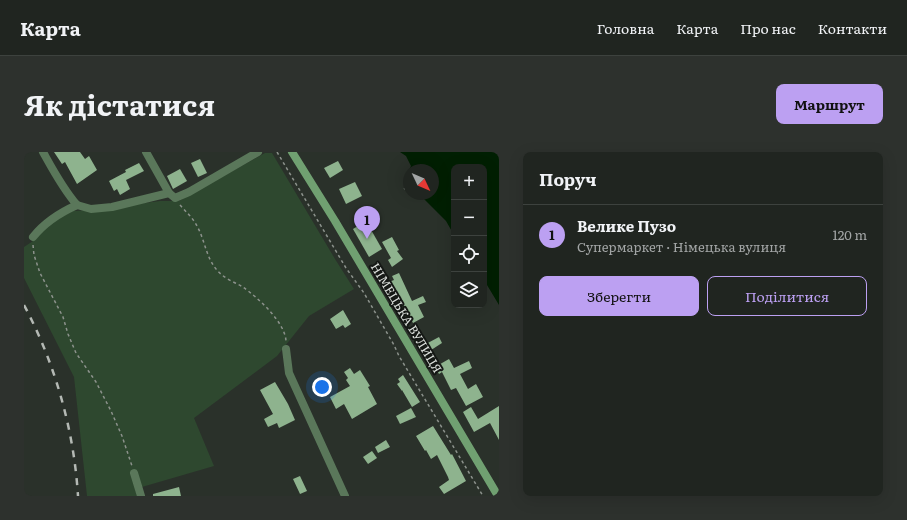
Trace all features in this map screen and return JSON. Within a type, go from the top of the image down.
[{"type":"main road","name":"НІМЕЦЬКА ВУЛИЦЯ","points":[[292,152],[335,221],[498,496]]},
{"type":"street","points":[[43,152],[71,198],[77,204],[90,209],[112,207],[189,192],[258,152]]},
{"type":"street","points":[[146,152],[172,196]]},
{"type":"street","points":[[33,237],[42,225],[60,212],[77,204]]},
{"type":"street","points":[[286,349],[289,374],[346,496]]},
{"type":"street","points":[[134,473],[141,496]]},
{"type":"path","points":[[277,152],[346,268],[364,293],[399,356],[483,496]]},
{"type":"path","points":[[172,196],[197,225],[211,263],[221,275],[242,287],[274,316],[286,337],[286,349]]},
{"type":"path","points":[[33,237],[34,255],[40,273],[63,317],[76,353],[96,382],[111,411],[122,436],[134,473]]},
{"type":"shaded area","points":[[400,152],[499,152],[499,305],[487,285],[487,164],[451,164],[451,230],[446,221],[425,200],[439,200],[439,164],[410,164],[406,156]]},
{"type":"shaded area","points":[[265,153],[272,153],[354,289],[309,316],[277,356],[194,418],[214,466],[135,489],[137,496],[87,496],[74,377],[24,278],[24,247],[36,239],[45,225],[73,211],[160,201],[179,201]]},
{"type":"building","points":[[54,152],[80,152],[85,159],[89,156],[97,170],[77,184],[65,162],[62,164]]},
{"type":"building","points":[[200,159],[207,173],[198,177],[191,163]]},
{"type":"building","points":[[338,161],[343,170],[330,178],[324,168]]},
{"type":"building","points":[[139,163],[144,171],[126,180],[130,189],[120,195],[117,189],[114,191],[109,181],[126,172],[125,170]]},
{"type":"building","points":[[180,169],[187,181],[173,189],[167,176]]},
{"type":"building","points":[[355,182],[362,196],[346,204],[339,189]]},
{"type":"building","points":[[366,221],[382,249],[369,257],[353,229]]},
{"type":"building","points":[[392,237],[399,250],[397,251],[403,259],[392,267],[388,260],[391,258],[382,242]]},
{"type":"building","points":[[399,273],[412,301],[423,296],[426,302],[418,305],[424,317],[413,323],[403,304],[399,305],[389,282],[394,280],[392,276]]},
{"type":"building","points":[[343,310],[351,324],[345,328],[343,325],[336,329],[330,319]]},
{"type":"building","points":[[439,337],[442,343],[428,352],[424,345]]},
{"type":"building","points":[[449,359],[454,368],[469,361],[472,368],[460,374],[468,389],[476,384],[483,397],[466,406],[456,388],[451,390],[442,372],[439,374],[435,367]]},
{"type":"building","points":[[350,368],[354,374],[360,370],[370,386],[368,387],[377,404],[352,419],[344,404],[336,409],[330,397],[350,386],[346,380],[348,378],[344,372]]},
{"type":"building","points":[[403,375],[420,402],[412,407],[397,384],[400,382],[398,379]]},
{"type":"building","points":[[275,382],[288,404],[295,420],[279,428],[277,423],[268,427],[264,419],[273,414],[260,390]]},
{"type":"building","points":[[499,406],[499,440],[490,423],[474,432],[463,412],[471,407],[478,419]]},
{"type":"building","points":[[411,408],[416,417],[400,424],[396,416]]},
{"type":"building","points":[[433,426],[451,455],[452,454],[466,481],[444,494],[439,487],[449,480],[448,477],[437,455],[431,459],[416,436]]},
{"type":"building","points":[[386,440],[390,447],[378,453],[375,447]]},
{"type":"building","points":[[372,451],[377,458],[368,464],[363,457]]},
{"type":"building","points":[[300,476],[307,491],[300,494],[293,479]]},
{"type":"building","points":[[179,487],[181,496],[153,496],[153,494]]},
{"type":"railway","points":[[24,305],[45,350],[61,398],[72,446],[78,496]]},
{"type":"place","name":"Велике Пузо","points":[[367,239]]}]
